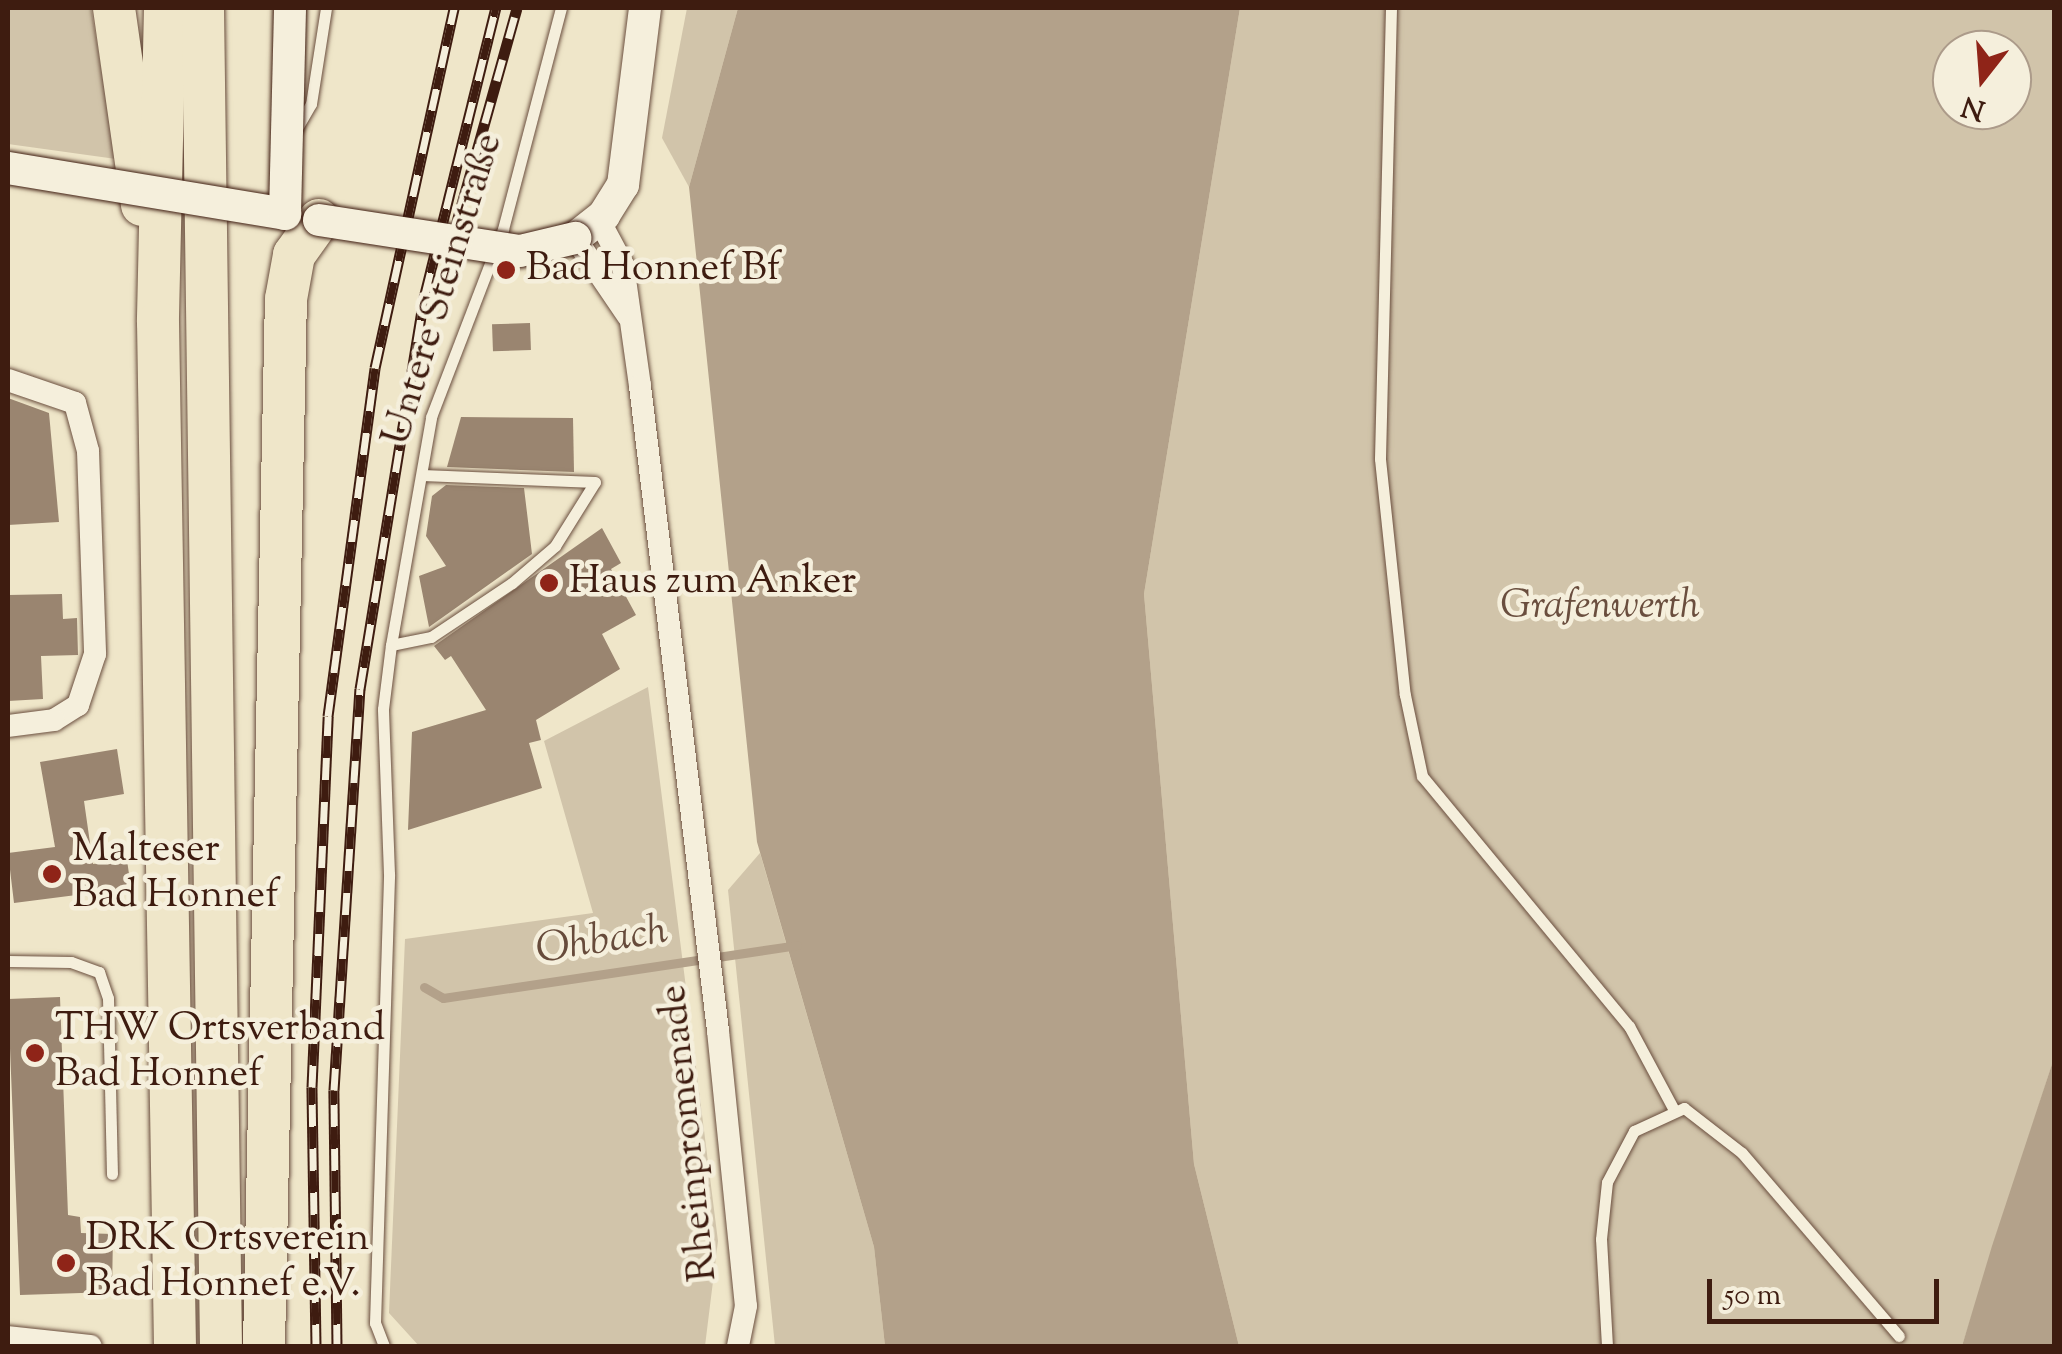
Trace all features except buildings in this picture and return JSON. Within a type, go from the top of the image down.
[{"type":"highway","points":[[114,8],[158,322]]},
{"type":"highway","points":[[165,8],[158,322],[175,1346]]},
{"type":"highway","points":[[204,8],[221,1346]]},
{"type":"highway","points":[[264,1346],[286,287],[302,217]]},
{"type":"main road","points":[[290,8],[302,217]]},
{"type":"main road","points":[[8,168],[520,251],[587,229],[625,172],[645,8]]},
{"type":"street","name":"Rheinpromenade","points":[[587,229],[628,316]]},
{"type":"street","name":"Rheinpromenade","points":[[587,229],[623,266],[718,1032],[746,1306],[738,1346]]},
{"type":"street","points":[[8,380],[75,403],[88,451],[95,654],[78,705],[54,720],[8,726]]},
{"type":"street","points":[[8,1337],[91,1346]]},
{"type":"lane","points":[[281,157],[311,104],[326,8]]},
{"type":"lane","name":"Untere Steinstraße","points":[[384,1346],[374,1323],[389,874],[382,709],[390,646],[442,382],[503,229],[561,8]]},
{"type":"lane","points":[[1390,8],[1380,458],[1405,696],[1422,776],[1629,1026],[1674,1110],[1713,1123],[1899,1336]]},
{"type":"lane","name":"Untere Steinstraße","points":[[390,646],[431,637],[512,583],[555,546],[594,482],[422,475]]},
{"type":"lane","points":[[8,961],[71,962],[99,972],[108,998],[112,1174]]},
{"type":"lane","points":[[1608,1346],[1601,1239],[1607,1182],[1634,1131],[1674,1110]]},
{"type":"green space","points":[[8,8],[91,8],[116,159],[8,144]]},
{"type":"green space","points":[[687,8],[738,8],[689,187],[662,138]]},
{"type":"green space","name":"Grafenwerth","points":[[1240,8],[2054,8],[2054,1058],[1962,1346],[1239,1346],[1194,1164],[1144,594]]},
{"type":"green space","points":[[648,687],[718,1241],[705,1346],[419,1346],[389,1313],[405,939],[593,913],[544,741]]},
{"type":"green space","points":[[760,853],[874,1247],[885,1346],[775,1346],[728,890]]},
{"type":"shaded area","points":[[738,8],[1240,8],[1144,594],[1194,1164],[1239,1346],[885,1346],[874,1247],[757,842],[689,187]]},
{"type":"shaded area","points":[[2054,1058],[2054,1346],[1962,1346],[1992,1246]]},
{"type":"waterway","name":"Ohbach","points":[[424,987],[443,998],[797,945]]},
{"type":"railway","points":[[316,1346],[312,1087],[328,716],[375,368],[454,8]]},
{"type":"railway","points":[[337,1346],[334,1090],[360,689],[425,294],[496,8]]},
{"type":"railway","points":[[449,250],[517,8]]},
{"type":"place","name":"Bad Honnef Bf","points":[[506,270]]},
{"type":"place","name":"Haus zum Anker","points":[[549,583]]},
{"type":"place","name":"Malteser Bad Honnef","points":[[52,874]]},
{"type":"place","name":"THW Ortsverband Bad Honnef","points":[[35,1053]]},
{"type":"place","name":"DRK Ortsverein Bad Honnef e.V.","points":[[66,1263]]}]
